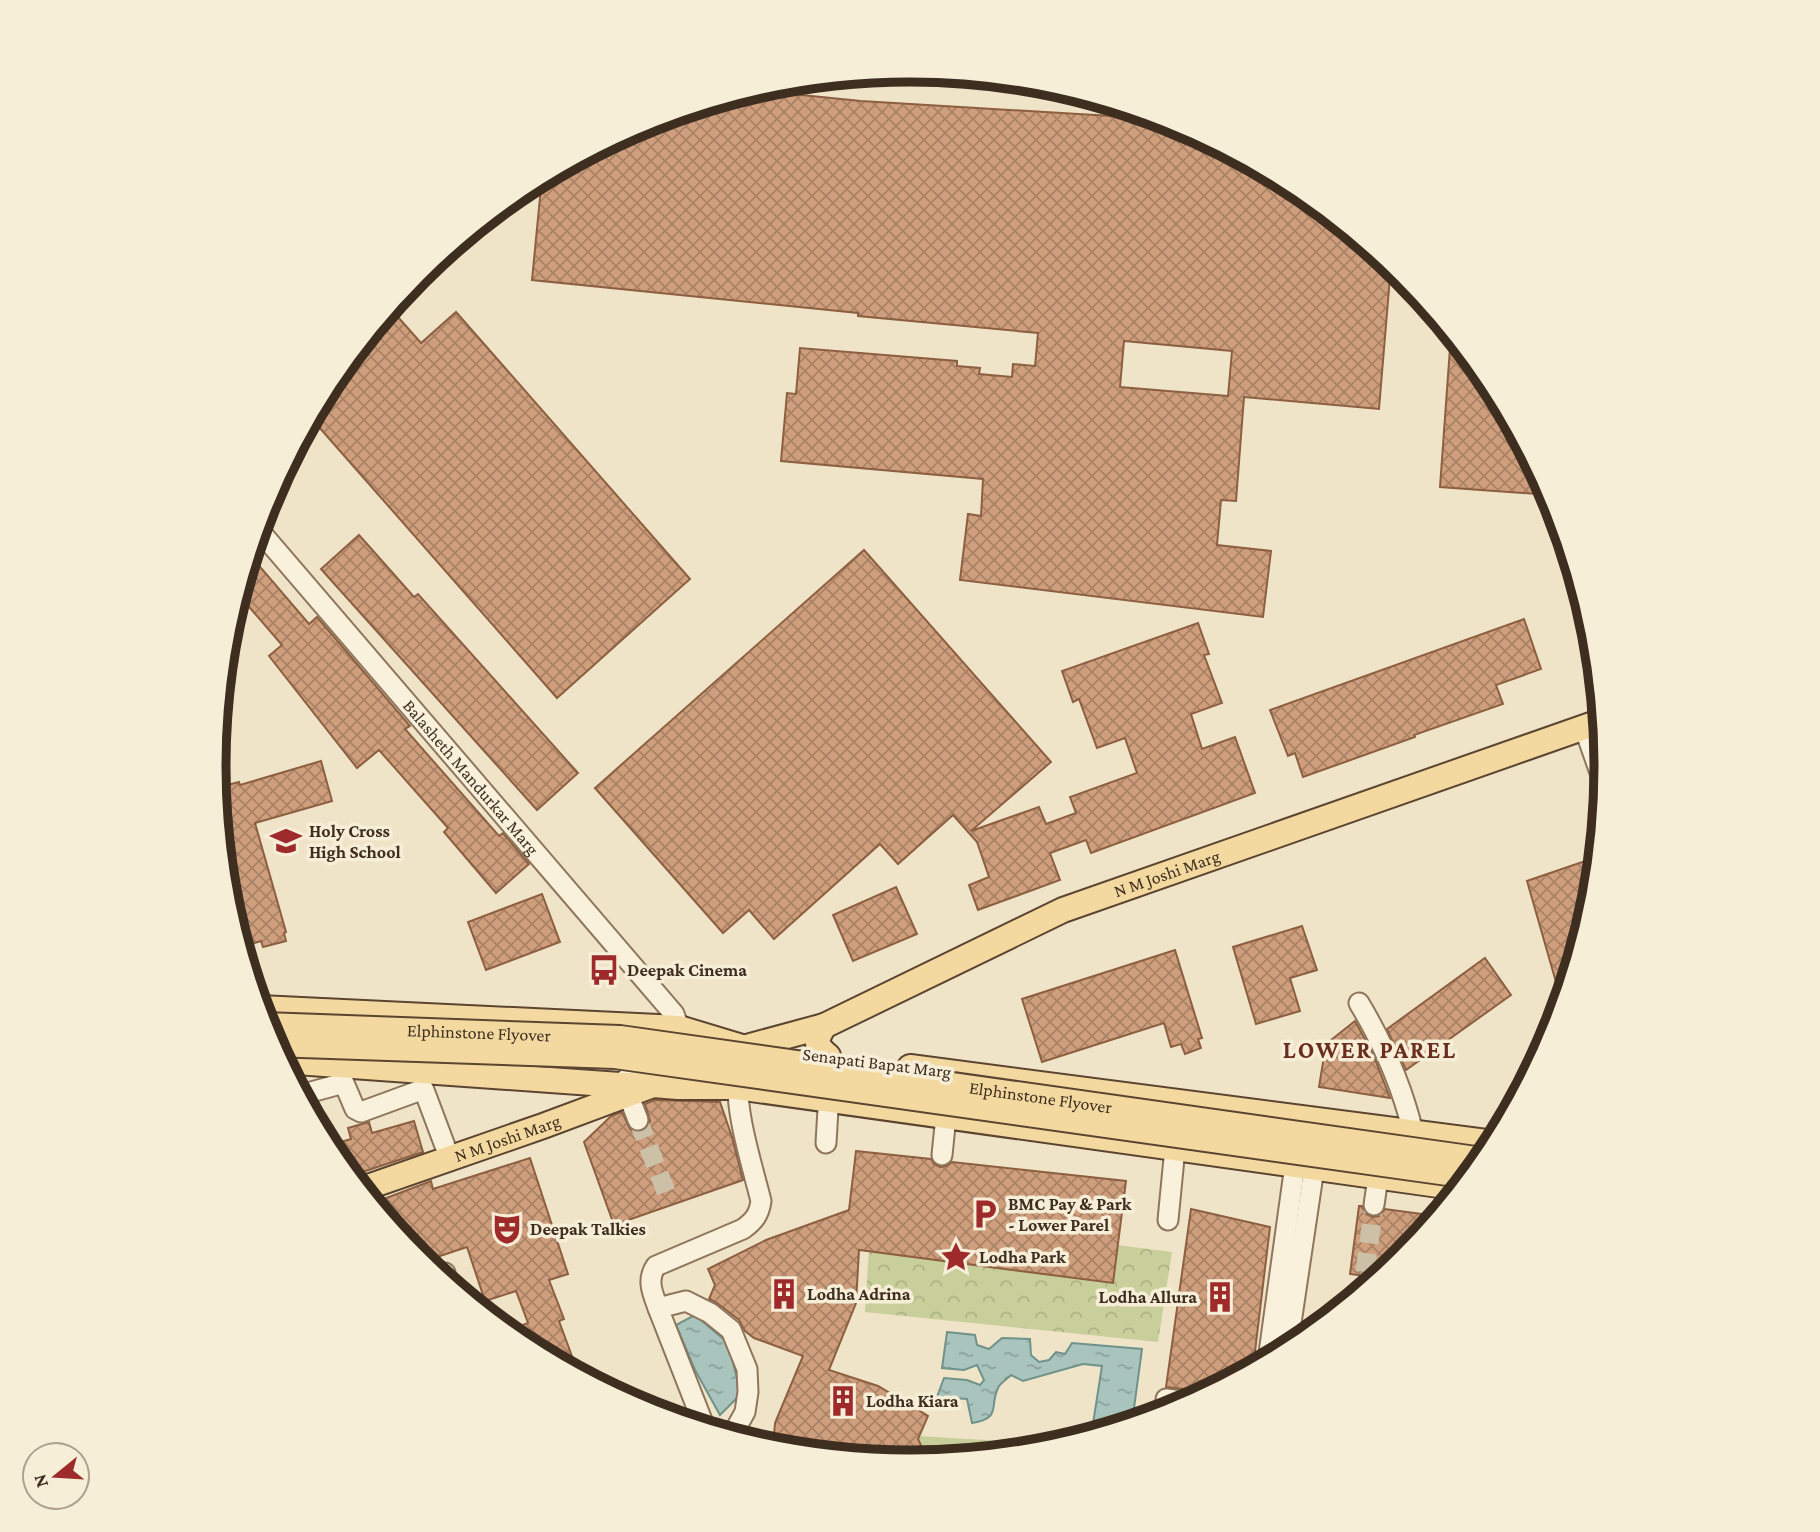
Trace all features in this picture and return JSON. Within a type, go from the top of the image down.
[{"type":"main road","name":"N M Joshi Marg","points":[[371,1186],[543,1126],[624,1089],[653,1085],[743,1048],[824,1026],[1063,910],[1592,724]]},
{"type":"main road","name":"Senapati Bapat Marg","points":[[271,1009],[679,1028],[743,1048],[828,1056],[1482,1141]]},
{"type":"main road","name":"Elphinstone Flyover","points":[[277,1025],[620,1038],[1470,1158]]},
{"type":"main road","points":[[824,1026],[817,1043],[828,1056],[826,1099]]},
{"type":"main road","name":"Elphinstone Flyover","points":[[286,1044],[615,1056],[1458,1174]]},
{"type":"main road","points":[[294,1062],[624,1089]]},
{"type":"main road","points":[[653,1085],[737,1087],[1448,1186]]},
{"type":"street","name":"Balasheth Mandurkar Marg","points":[[266,538],[674,1014],[679,1028]]},
{"type":"street","points":[[1359,1003],[1378,1034],[1400,1086],[1413,1132]]},
{"type":"street","points":[[638,1120],[624,1089],[679,1028]]},
{"type":"street","points":[[701,1416],[662,1306],[652,1292],[650,1280],[656,1266],[743,1229],[754,1222],[759,1211],[761,1201],[741,1119],[737,1087],[743,1048]]},
{"type":"street","points":[[310,1092],[344,1083],[355,1109],[361,1112],[424,1090],[445,1146]]},
{"type":"street","points":[[826,1099],[826,1143]]},
{"type":"street","points":[[948,1156],[952,1116]]},
{"type":"street","points":[[1168,1220],[1175,1148]]},
{"type":"street","points":[[1288,1336],[1304,1166]]},
{"type":"street","points":[[1270,1347],[1304,1166]]},
{"type":"street","points":[[1374,1205],[1378,1177]]},
{"type":"street","points":[[662,1306],[686,1301],[710,1313],[731,1330],[747,1369],[745,1412],[737,1427]]},
{"type":"green space","points":[[871,1214],[1172,1252],[1158,1342],[865,1312]]},
{"type":"green space","points":[[919,1436],[1013,1442],[955,1448],[918,1450]]},
{"type":"water","points":[[695,1315],[728,1343],[741,1394],[720,1415],[695,1370],[676,1325]]},
{"type":"water","points":[[947,1332],[975,1335],[977,1345],[989,1349],[1002,1338],[1030,1339],[1031,1355],[1039,1362],[1049,1360],[1056,1352],[1065,1354],[1072,1343],[1142,1349],[1134,1412],[1093,1424],[1102,1366],[1083,1364],[1023,1381],[1011,1375],[998,1388],[991,1415],[972,1423],[967,1399],[937,1397],[944,1378],[967,1380],[980,1385],[984,1380],[977,1365],[964,1370],[942,1368]]},
{"type":"building","points":[[786,94],[1130,119],[1172,134],[1212,153],[1290,197],[1361,252],[1390,280],[1379,409],[1244,397],[1236,501],[1221,500],[1217,545],[1271,551],[1263,617],[960,580],[968,514],[981,516],[983,479],[781,461],[787,393],[796,394],[800,348],[957,361],[957,366],[980,368],[979,374],[1012,377],[1013,364],[1035,366],[1038,333],[532,280],[541,191],[648,134],[733,106]],"holes":[[[1124,341],[1232,351],[1228,396],[1120,387]]]},
{"type":"building","points":[[456,312],[690,579],[557,698],[317,425],[341,386],[396,315],[421,343]]},
{"type":"building","points":[[1450,348],[1479,386],[1502,424],[1537,494],[1440,487]]},
{"type":"building","points":[[359,535],[414,597],[418,594],[578,773],[537,810],[321,569]]},
{"type":"building","points":[[864,550],[1051,762],[971,831],[1039,807],[1046,824],[1076,813],[1070,797],[1137,773],[1125,738],[1097,748],[1079,699],[1073,702],[1062,671],[1198,623],[1209,654],[1204,655],[1222,703],[1191,714],[1202,749],[1235,737],[1255,793],[1091,853],[1086,840],[1050,853],[1060,880],[978,910],[969,885],[989,877],[977,842],[953,815],[898,864],[880,844],[774,939],[749,910],[723,933],[595,788]]},
{"type":"building","points":[[258,564],[309,624],[317,617],[410,726],[405,729],[499,836],[503,833],[529,864],[496,893],[444,832],[448,828],[379,750],[357,768],[269,656],[282,645],[246,604]]},
{"type":"building","points":[[1524,619],[1541,669],[1496,685],[1503,704],[1303,777],[1295,753],[1288,756],[1270,710]]},
{"type":"building","points":[[321,761],[332,801],[255,823],[286,932],[286,941],[263,947],[261,941],[250,944],[232,855],[227,785],[239,782],[240,785]]},
{"type":"building","points":[[1587,860],[1581,899],[1557,986],[1527,881]]},
{"type":"building","points":[[896,887],[917,934],[853,961],[833,915]]},
{"type":"building","points":[[542,894],[560,942],[486,970],[468,922]]},
{"type":"building","points":[[1302,926],[1317,970],[1290,978],[1300,1011],[1256,1024],[1233,947]]},
{"type":"building","points":[[1175,950],[1202,1038],[1198,1039],[1201,1048],[1185,1054],[1181,1044],[1171,1047],[1164,1023],[1042,1062],[1022,999]]},
{"type":"building","points":[[1485,958],[1511,995],[1406,1070],[1387,1029]]},
{"type":"building","points":[[1355,1021],[1373,1054],[1390,1098],[1319,1087],[1326,1044]]},
{"type":"building","points":[[655,1100],[720,1102],[743,1180],[614,1225],[584,1142],[611,1116],[622,1112],[630,1129],[635,1132],[643,1131],[650,1121],[645,1104]]},
{"type":"building","points":[[414,1121],[423,1152],[361,1172],[339,1143],[351,1139],[348,1128],[369,1122],[372,1133]]},
{"type":"building","points":[[856,1151],[931,1159],[940,1167],[952,1162],[1126,1181],[1113,1283],[859,1250],[856,1303],[829,1370],[878,1386],[928,1416],[918,1439],[923,1449],[865,1448],[774,1436],[775,1423],[803,1356],[754,1338],[745,1331],[739,1320],[709,1299],[715,1285],[708,1269],[766,1240],[849,1210]]},
{"type":"building","name":"Deepak Talkies","points":[[530,1158],[568,1274],[549,1280],[564,1319],[559,1321],[574,1361],[519,1327],[528,1323],[516,1291],[485,1301],[467,1247],[436,1257],[382,1200],[431,1181],[433,1189]]},
{"type":"building","points":[[1359,1206],[1373,1217],[1379,1216],[1385,1209],[1426,1215],[1365,1276],[1350,1274]]},
{"type":"building","name":"Lodha Allura","points":[[1191,1209],[1270,1227],[1254,1357],[1189,1390],[1166,1387]]},
{"type":"tunnel","points":[[638,1120],[669,1199]]},
{"type":"tunnel","points":[[1365,1272],[1374,1205]]},
{"type":"place","name":"Holy Cross High School","points":[[286,841]]},
{"type":"place","name":"Deepak Cinema","points":[[604,970]]},
{"type":"place","name":"BMC Pay & Park - Lower Parel","points":[[985,1214]]},
{"type":"place","name":"Deepak Talkies","points":[[507,1229]]},
{"type":"place","name":"Lodha Park","points":[[956,1257]]},
{"type":"place","name":"Lodha Adrina","points":[[784,1294]]},
{"type":"place","name":"Lodha Allura","points":[[1220,1297]]},
{"type":"place","name":"Lodha Kiara","points":[[843,1401]]},
{"type":"district","name":"LOWER PAREL","points":[[1370,1050]]}]
